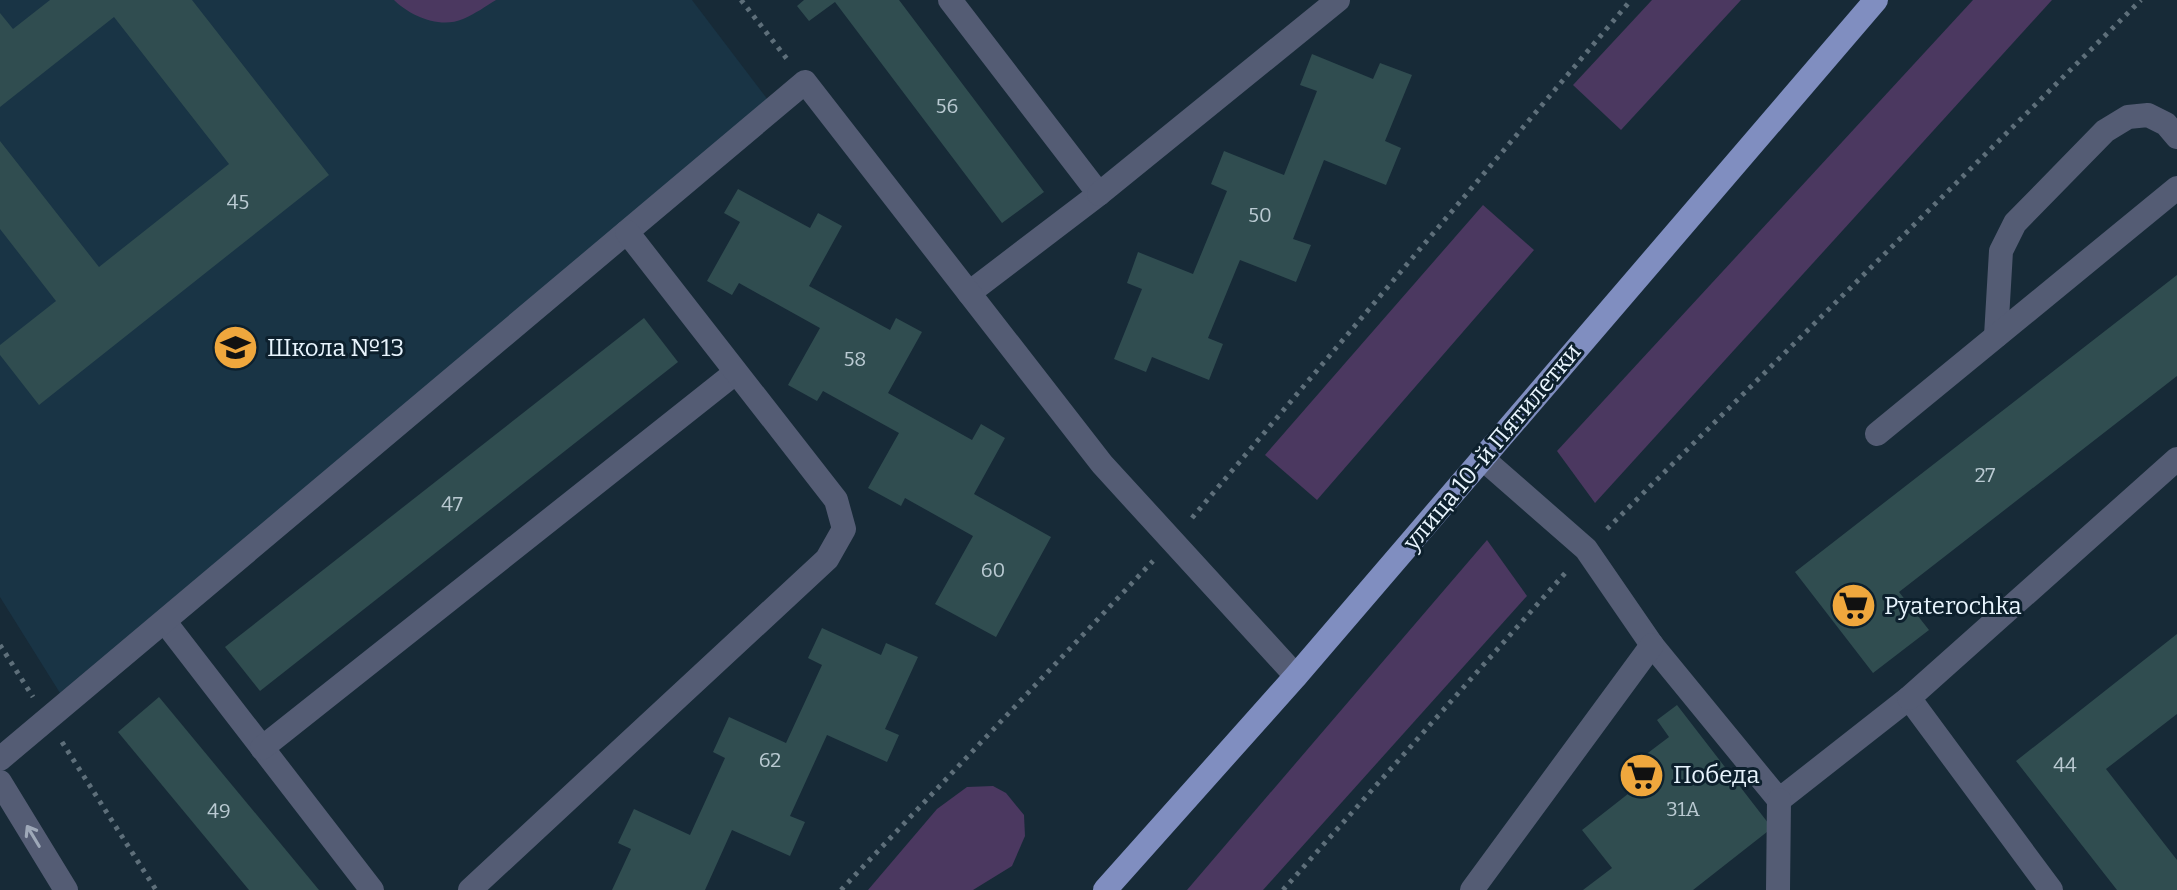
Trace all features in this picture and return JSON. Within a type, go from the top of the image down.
[{"type":"main road","name":"улица 10-й Пятилетки","points":[[1105,890],[1296,676],[1876,0]]},
{"type":"street","points":[[950,0],[1099,194]]},
{"type":"street","points":[[969,293],[1099,194],[1338,0]]},
{"type":"street","points":[[0,759],[805,82],[1102,464],[1296,676]]},
{"type":"street","points":[[1996,336],[2001,251],[2015,223],[2105,131],[2128,117],[2148,115],[2166,124],[2177,137]]},
{"type":"street","points":[[1877,434],[2177,188]]},
{"type":"street","points":[[470,890],[827,559],[844,529],[836,500],[627,232]]},
{"type":"street","points":[[262,748],[735,373]]},
{"type":"street","points":[[1482,458],[1586,549],[1652,645],[1779,800],[1778,890]]},
{"type":"street","points":[[1779,800],[1909,698],[2177,459]]},
{"type":"street","points":[[165,622],[372,890]]},
{"type":"street","points":[[1472,890],[1652,645]]},
{"type":"street","points":[[1909,698],[2051,890]]},
{"type":"street","points":[[0,782],[66,890]]},
{"type":"path","points":[[741,0],[805,82]]},
{"type":"path","points":[[841,890],[1173,541],[1631,0]]},
{"type":"path","points":[[1283,890],[1586,549],[2141,0]]},
{"type":"path","points":[[0,645],[156,890]]},
{"type":"shaded area","name":"Школа №13","points":[[0,0],[692,0],[768,100],[60,693],[0,597]]},
{"type":"shaded area","points":[[394,0],[496,0],[463,19],[435,22],[417,16]]},
{"type":"shaded area","points":[[1652,0],[1741,0],[1621,130],[1573,85]]},
{"type":"shaded area","points":[[1973,0],[2052,0],[1595,503],[1557,451]]},
{"type":"shaded area","points":[[1483,205],[1534,250],[1317,500],[1265,455]]},
{"type":"shaded area","points":[[1487,540],[1527,596],[1263,890],[1187,890]]},
{"type":"shaded area","points":[[993,786],[1006,793],[1024,815],[1025,836],[1012,866],[973,890],[868,890],[937,809],[967,787]]},
{"type":"building","points":[[50,0],[192,0],[329,175],[39,405],[0,355],[0,345],[56,301],[0,229],[0,141],[99,267],[229,164],[114,17],[0,107],[0,13],[13,29]]},
{"type":"building","points":[[804,0],[899,0],[1044,192],[1002,223],[835,2],[809,21],[797,6]]},
{"type":"building","points":[[1312,54],[1373,79],[1380,63],[1412,75],[1385,141],[1401,148],[1386,185],[1324,160],[1293,239],[1311,245],[1296,282],[1240,260],[1208,338],[1223,344],[1209,380],[1152,357],[1146,372],[1114,359],[1142,289],[1127,283],[1138,252],[1193,274],[1227,191],[1211,184],[1224,151],[1284,175],[1317,91],[1300,85]]},
{"type":"building","points":[[738,189],[810,228],[818,213],[842,226],[809,286],[890,330],[896,318],[922,332],[888,393],[972,440],[981,424],[1005,438],[974,494],[1051,537],[996,637],[935,604],[973,536],[905,498],[901,506],[868,488],[899,433],[823,391],[817,401],[788,385],[820,328],[739,283],[732,295],[707,281],[740,222],[724,213]]},
{"type":"building","points":[[2177,275],[2177,376],[1899,592],[1929,630],[1873,673],[1795,572]]},
{"type":"building","points":[[644,318],[678,362],[260,691],[225,647]]},
{"type":"building","points":[[822,628],[881,655],[886,643],[918,657],[885,729],[899,735],[887,762],[827,735],[790,816],[805,822],[790,856],[732,830],[705,890],[612,890],[631,849],[618,843],[634,809],[690,835],[725,758],[713,752],[729,717],[786,743],[822,665],[808,658]]},
{"type":"building","points":[[2177,634],[2177,714],[2106,769],[2177,860],[2177,890],[2117,890],[2016,761]]},
{"type":"building","points":[[159,697],[319,890],[249,890],[118,732]]},
{"type":"building","points":[[1677,705],[1772,828],[1693,890],[1583,890],[1612,868],[1582,830],[1633,790],[1620,774],[1669,737],[1657,720]]},
{"type":"place","name":"Школа №13","points":[[236,348]]},
{"type":"place","name":"Pyaterochka","points":[[1853,606]]},
{"type":"place","name":"Победа","points":[[1642,775]]}]
